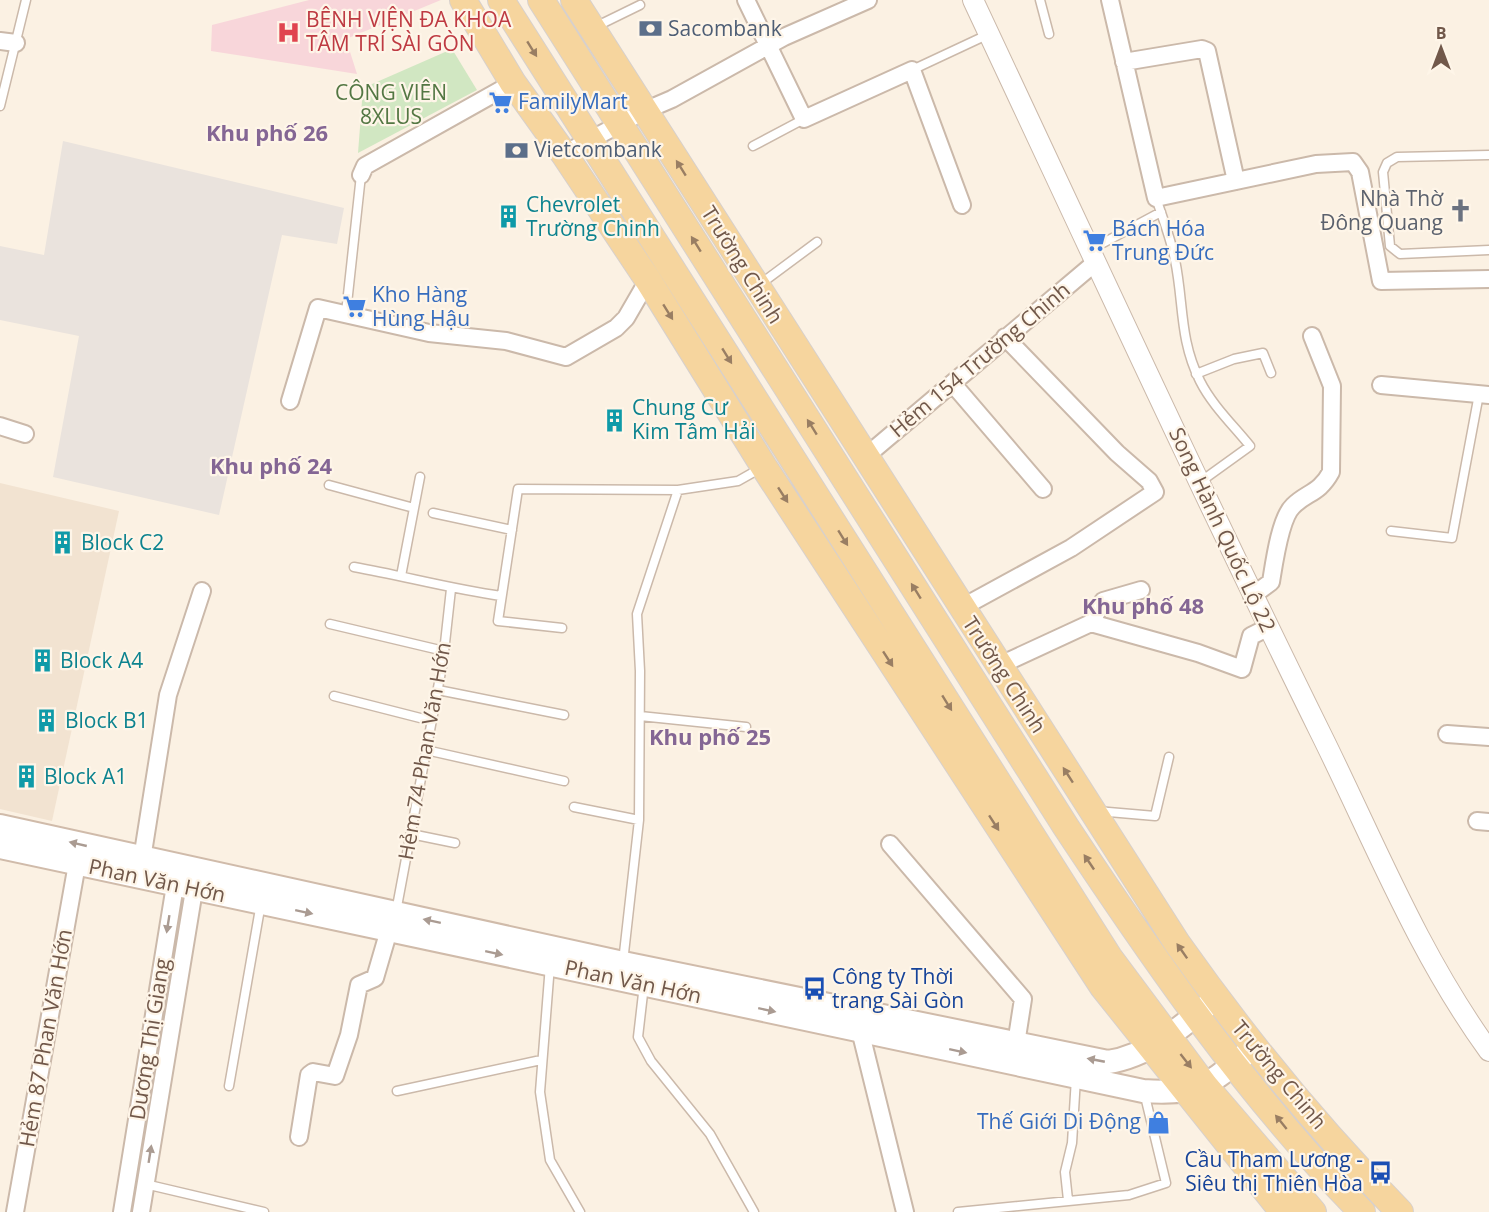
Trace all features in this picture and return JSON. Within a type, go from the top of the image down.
[{"type":"main road","points":[[463,0],[513,83],[564,154],[648,280],[764,466],[1103,987],[1159,1042],[1290,1208]]},
{"type":"main road","points":[[501,0],[1109,957],[1159,1042]]},
{"type":"main road","name":"Trường Chinh","points":[[541,0],[1066,827],[1194,1016],[1316,1165],[1362,1212]]},
{"type":"main road","name":"Trường Chinh","points":[[574,0],[1177,944],[1254,1047],[1308,1111],[1400,1212]]},
{"type":"main road","name":"Phan Văn Hớn","points":[[0,826],[142,859],[186,878],[261,903],[392,922],[623,963],[860,1030],[1143,1091],[1196,1089]]},
{"type":"main road","name":"Phan Văn Hớn","points":[[0,847],[77,864],[186,878],[392,922],[550,964],[644,984],[734,994],[1107,1062],[1123,1060],[1159,1042],[1216,998]]},
{"type":"main road","points":[[1196,1089],[1233,1065],[1254,1047]]},
{"type":"street","points":[[746,0],[804,119],[912,70],[962,205]]},
{"type":"street","points":[[564,154],[619,123],[672,99],[767,46],[868,0]]},
{"type":"street","name":"Song Hành Quốc Lộ 22","points":[[973,0],[1267,628],[1321,733],[1418,938],[1469,1023],[1489,1050]]},
{"type":"street","points":[[1110,0],[1159,205],[1236,181],[1316,164],[1353,162],[1359,172],[1381,281],[1489,279]]},
{"type":"street","points":[[1124,62],[1202,49],[1207,51],[1236,181]]},
{"type":"street","points":[[361,175],[365,166],[513,83]]},
{"type":"street","name":"Hẻm 154 Trường Chinh","points":[[865,457],[952,384],[1093,256]]},
{"type":"street","points":[[290,401],[318,308],[429,333],[506,340],[566,357],[616,328],[626,318],[648,280]]},
{"type":"street","points":[[1252,596],[1271,582],[1277,550],[1291,507],[1326,483],[1332,472],[1332,386],[1312,336]]},
{"type":"street","points":[[961,608],[1071,548],[1155,492],[1149,481],[1117,453],[1005,337]]},
{"type":"street","points":[[952,384],[1043,489]]},
{"type":"street","points":[[1381,385],[1484,394]]},
{"type":"street","points":[[0,426],[24,434]]},
{"type":"street","points":[[998,666],[1091,623],[1103,601],[1141,590]]},
{"type":"street","points":[[142,859],[168,695],[202,591]]},
{"type":"street","points":[[1091,623],[1198,653],[1242,669],[1251,636],[1267,628]]},
{"type":"street","points":[[1447,734],[1489,737]]},
{"type":"street","points":[[890,844],[1023,999],[1016,1044]]},
{"type":"street","name":"Hẻm 87 Phan Văn Hớn","points":[[15,1212],[77,864]]},
{"type":"street","name":"Dương Thị Giang","points":[[122,1212],[186,878]]},
{"type":"street","name":"Dương Thị Giang","points":[[141,1212],[186,878]]},
{"type":"street","points":[[299,1137],[309,1075],[313,1072],[335,1076],[349,1035],[359,985],[375,978],[392,922]]},
{"type":"street","points":[[860,1030],[905,1212]]},
{"type":"street","points":[[128,1179],[146,1184]]},
{"type":"lane","points":[[0,106],[8,42],[26,0]]},
{"type":"lane","points":[[1040,0],[1049,34]]},
{"type":"lane","points":[[592,28],[640,5]]},
{"type":"lane","points":[[912,70],[989,34]]},
{"type":"lane","points":[[753,146],[804,119]]},
{"type":"lane","points":[[1489,155],[1397,157],[1387,163],[1383,172],[1390,246],[1394,250],[1400,254],[1489,250]]},
{"type":"lane","points":[[346,313],[361,175]]},
{"type":"lane","points":[[1093,256],[1159,205],[1175,260],[1183,334],[1196,374],[1217,406],[1250,446],[1199,483]]},
{"type":"lane","points":[[756,287],[817,242]]},
{"type":"lane","points":[[1196,374],[1234,359],[1263,353],[1271,373]]},
{"type":"lane","points":[[1391,531],[1452,538],[1484,394]]},
{"type":"lane","points":[[562,628],[498,621],[518,489],[678,490],[738,481],[764,466]]},
{"type":"lane","points":[[401,576],[420,477]]},
{"type":"lane","points":[[329,485],[414,508]]},
{"type":"lane","points":[[623,963],[639,820],[640,716],[637,614],[678,490]]},
{"type":"lane","points":[[433,513],[512,530]]},
{"type":"lane","points":[[354,567],[433,582],[451,589],[501,596]]},
{"type":"lane","name":"Hẻm 74 Phan Văn Hớn","points":[[392,922],[438,690],[451,589]]},
{"type":"lane","points":[[330,624],[444,651]]},
{"type":"lane","points":[[438,690],[564,715]]},
{"type":"lane","points":[[334,696],[432,721]]},
{"type":"lane","points":[[640,716],[746,727]]},
{"type":"lane","points":[[426,750],[564,781]]},
{"type":"lane","points":[[1091,811],[1155,816],[1169,757]]},
{"type":"lane","points":[[574,807],[639,820]]},
{"type":"lane","points":[[411,834],[455,843]]},
{"type":"lane","points":[[229,1086],[261,903]]},
{"type":"lane","points":[[550,964],[540,1060],[540,1092],[550,1160],[580,1212]]},
{"type":"lane","points":[[644,984],[638,1037],[651,1061],[710,1134],[754,1212]]},
{"type":"lane","points":[[397,1092],[540,1060]]},
{"type":"lane","points":[[1068,1200],[1065,1172],[1072,1143],[1077,1076]]},
{"type":"lane","points":[[958,1212],[1129,1196],[1166,1183],[1143,1091]]},
{"type":"lane","points":[[146,1184],[264,1212]]},
{"type":"shaded area","name":"BỆNH VIỆN ĐA KHOA TÂM TRÍ SÀI GÒN","points":[[309,0],[441,0],[346,39],[357,74],[211,51],[212,25]]},
{"type":"shaded area","points":[[63,141],[344,208],[337,244],[282,235],[219,515],[53,477],[79,336],[0,320],[0,246],[44,255]]},
{"type":"shaded area","points":[[0,483],[119,511],[52,821],[0,809]]},
{"type":"green space","name":"CÔNG VIÊN 8XLUS","points":[[452,49],[477,90],[358,153],[363,88]]},
{"type":"place","name":"Sacombank","points":[[650,29]]},
{"type":"place","name":"BỆNH VIỆN ĐA KHOA TÂM TRÍ SÀI GÒN","points":[[288,32]]},
{"type":"place","name":"FamilyMart","points":[[500,102]]},
{"type":"place","name":"Vietcombank","points":[[516,150]]},
{"type":"place","name":"Nhà Thờ Đông Quang","points":[[1461,211]]},
{"type":"place","name":"Chevrolet Trường Chinh","points":[[508,217]]},
{"type":"place","name":"Bách Hóa Trung Đức","points":[[1094,241]]},
{"type":"place","name":"Kho Hàng Hùng Hậu","points":[[354,307]]},
{"type":"place","name":"Chung Cư Kim Tâm Hải","points":[[614,420]]},
{"type":"place","name":"Block C2","points":[[63,543]]},
{"type":"place","name":"Block A4","points":[[42,661]]},
{"type":"place","name":"Block B1","points":[[47,721]]},
{"type":"place","name":"Block A1","points":[[26,777]]},
{"type":"place","name":"Công ty Thời trang Sài Gòn","points":[[814,989]]},
{"type":"place","name":"Thế Giới Di Động","points":[[1159,1122]]},
{"type":"place","name":"Cầu Tham Lương - Siêu thị Thiên Hòa","points":[[1381,1172]]},
{"type":"district","name":"Khu phố 26","points":[[267,133]]},
{"type":"district","name":"Khu phố 24","points":[[271,466]]},
{"type":"district","name":"Khu phố 48","points":[[1143,606]]},
{"type":"district","name":"Khu phố 25","points":[[710,737]]}]
